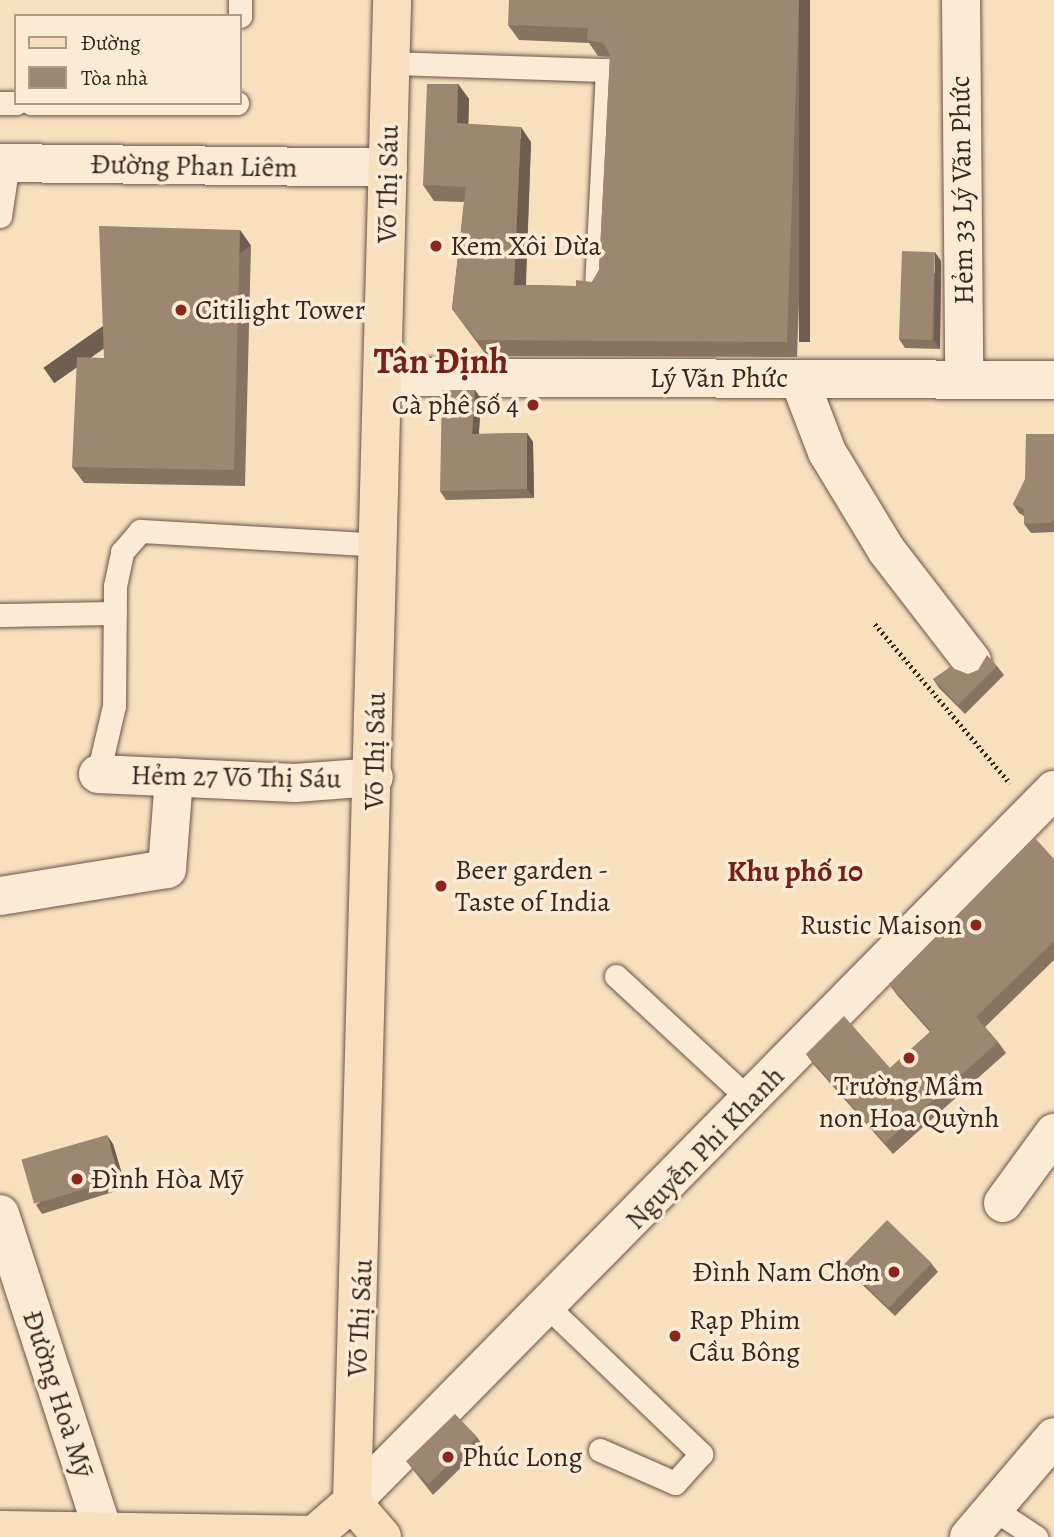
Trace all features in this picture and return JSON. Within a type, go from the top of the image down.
[{"type":"main road","name":"Võ Thị Sáu","points":[[352,1503],[374,778],[392,0]]},
{"type":"main road","points":[[0,1530],[315,1536],[352,1503],[382,1537]]},
{"type":"street","name":"Hẻm 33 Lý Văn Phức","points":[[961,0],[964,380]]},
{"type":"street","name":"Đường Phan Liêm","points":[[4,163],[388,169]]},
{"type":"street","name":"Lý Văn Phức","points":[[383,377],[1054,380]]},
{"type":"street","points":[[799,379],[827,452],[887,551],[972,661]]},
{"type":"street","name":"Hẻm 27 Võ Thị Sáu","points":[[97,774],[295,783],[374,778]]},
{"type":"street","points":[[0,896],[167,869],[174,778]]},
{"type":"street","name":"Nguyễn Phi Khanh","points":[[352,1503],[549,1308],[1045,800]]},
{"type":"street","points":[[1003,1203],[1054,1133]]},
{"type":"street","name":"Đường Hoà Mỹ","points":[[0,1214],[104,1534]]},
{"type":"street","points":[[981,1523],[1054,1437]]},
{"type":"lane","points":[[391,63],[607,70],[596,285]]},
{"type":"lane","points":[[0,216],[4,163]]},
{"type":"lane","points":[[97,774],[114,706],[115,613],[121,552],[140,531],[380,545]]},
{"type":"lane","points":[[0,615],[115,613]]},
{"type":"lane","points":[[616,975],[751,1101]]},
{"type":"lane","points":[[549,1308],[701,1454],[675,1483],[600,1450]]},
{"type":"lane","points":[[981,1523],[1037,1537]]},
{"type":"path","points":[[875,624],[1045,800]]},
{"type":"building","points":[[509,0],[799,0],[787,342],[477,340],[452,309],[466,187],[423,185],[427,84],[458,84],[457,123],[521,127],[514,285],[576,286],[576,280],[592,282],[599,270],[610,55],[603,43],[587,40],[588,28],[508,25]]},
{"type":"building","name":"Citilight Tower","points":[[99,226],[240,230],[234,470],[72,467],[77,357],[104,358]]},
{"type":"building","points":[[902,251],[935,252],[932,340],[899,339]]},
{"type":"building","points":[[442,390],[475,390],[472,434],[527,433],[527,489],[440,491]]},
{"type":"building","points":[[1026,434],[1054,434],[1054,520],[1049,523],[1024,524],[1024,509],[1013,504],[1025,479]]},
{"type":"building","points":[[987,655],[997,666],[958,705],[933,679],[950,667],[968,674],[978,670]]},
{"type":"building","points":[[1035,838],[1054,859],[1054,941],[976,1017],[998,1042],[885,1143],[806,1054],[844,1016],[890,1068],[931,1031],[889,984]]},
{"type":"building","name":"Đình Hòa Mỹ","points":[[107,1135],[120,1179],[34,1204],[21,1160]]},
{"type":"building","name":"Đình Nam Chơn","points":[[887,1220],[932,1263],[889,1308],[844,1265]]},
{"type":"building","name":"Phúc Long","points":[[455,1414],[477,1437],[428,1484],[406,1461]]},
{"type":"place","name":"Kem Xôi Dừa","points":[[436,246]]},
{"type":"place","name":"Citilight Tower","points":[[181,310]]},
{"type":"place","name":"Cà phê số 4","points":[[533,405]]},
{"type":"place","name":"Beer garden - Taste of India","points":[[441,886]]},
{"type":"place","name":"Rustic Maison","points":[[976,925]]},
{"type":"place","name":"Trường Mầm non Hoa Quỳnh","points":[[909,1058]]},
{"type":"place","name":"Đình Hòa Mỹ","points":[[77,1179]]},
{"type":"place","name":"Đình Nam Chơn","points":[[894,1272]]},
{"type":"place","name":"Rạp Phim Cầu Bông","points":[[675,1336]]},
{"type":"place","name":"Phúc Long","points":[[448,1457]]},
{"type":"district","name":"Tân Định","points":[[441,361]]},
{"type":"district","name":"Khu phố 10","points":[[795,871]]}]
